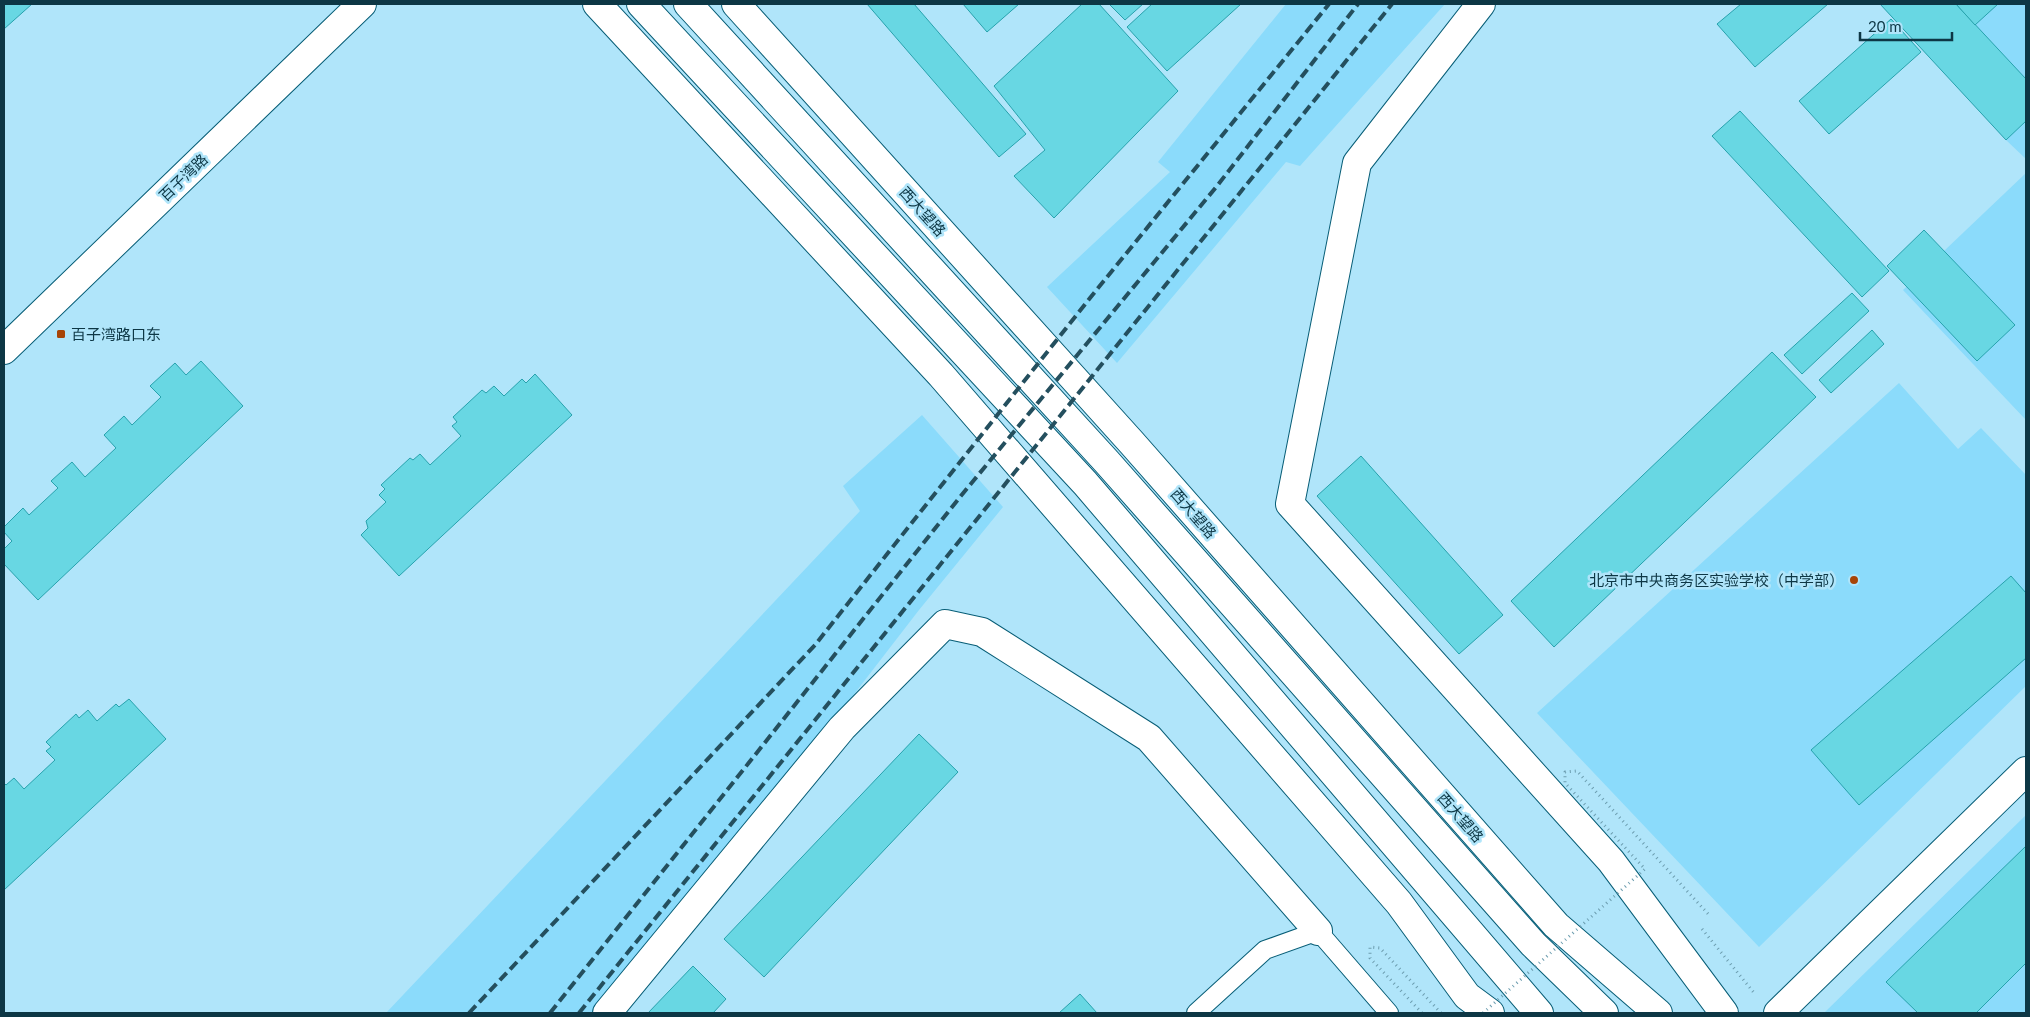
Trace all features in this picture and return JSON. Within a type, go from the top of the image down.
[{"type":"street","name":"百子湾路","points":[[4,350],[362,4]]},
{"type":"street","points":[[597,4],[941,375],[1399,903],[1467,996],[1490,1013]]},
{"type":"street","points":[[641,4],[1085,483],[1539,1013]]},
{"type":"street","name":"西大望路","points":[[688,4],[1114,470],[1533,944],[1604,1013]]},
{"type":"street","name":"西大望路","points":[[736,4],[1132,443],[1556,924],[1658,1013]]},
{"type":"street","points":[[1481,4],[1358,163],[1290,504],[1611,861],[1724,1013]]},
{"type":"street","points":[[607,1013],[842,728],[945,624],[982,632],[1149,738],[1318,931]]},
{"type":"street","points":[[1768,1006],[2026,772]]},
{"type":"lane","points":[[1196,1013],[1265,950],[1318,931],[1389,1013]]},
{"type":"path","points":[[1484,1013],[1645,868],[1565,783],[1566,772],[1577,771],[1710,916]]},
{"type":"path","points":[[1704,931],[1768,1006]]},
{"type":"path","points":[[1422,1013],[1370,958],[1370,948],[1380,948],[1441,1013]]},
{"type":"shaded area","points":[[1286,4],[1445,4],[1300,166],[1286,162],[1117,363],[1047,287],[1170,172],[1158,162]]},
{"type":"shaded area","points":[[1881,4],[2026,4],[2026,159],[2006,140]]},
{"type":"shaded area","points":[[2026,173],[2026,420],[1903,290]]},
{"type":"shaded area","name":"北京市中央商务区实验学校（中学部）","points":[[1899,383],[1958,449],[1981,428],[2026,475],[2026,686],[1759,947],[1537,713]]},
{"type":"shaded area","points":[[922,415],[1003,507],[919,610],[608,1013],[386,1013],[860,511],[843,486]]},
{"type":"shaded area","points":[[2026,815],[2026,1013],[1824,1013]]},
{"type":"building","points":[[4,4],[32,4],[4,29]]},
{"type":"building","points":[[867,4],[914,4],[1026,134],[999,157]]},
{"type":"building","points":[[963,4],[1019,4],[987,32]]},
{"type":"building","points":[[1082,4],[1099,4],[1178,91],[1054,218],[1014,176],[1045,150],[994,86]]},
{"type":"building","points":[[1109,4],[1143,4],[1125,20]]},
{"type":"building","points":[[1152,4],[1241,4],[1167,71],[1127,27]]},
{"type":"building","points":[[1741,4],[1828,4],[1755,67],[1717,24]]},
{"type":"building","points":[[1880,4],[1956,4],[2026,79],[2026,121],[2006,140]]},
{"type":"building","points":[[1956,4],[1998,4],[1975,25]]},
{"type":"building","points":[[1891,19],[1921,52],[1829,134],[1799,101]]},
{"type":"building","points":[[1740,111],[1889,271],[1862,297],[1712,136]]},
{"type":"building","points":[[1924,230],[2015,325],[1977,361],[1887,266]]},
{"type":"building","points":[[1852,293],[1869,311],[1802,374],[1784,355]]},
{"type":"building","points":[[1872,330],[1884,344],[1831,393],[1819,380]]},
{"type":"building","points":[[1772,352],[1816,397],[1554,647],[1511,601]]},
{"type":"building","points":[[201,361],[243,406],[38,600],[4,564],[4,549],[12,541],[4,532],[4,527],[23,508],[29,515],[58,488],[51,481],[72,462],[85,477],[116,448],[104,435],[124,416],[132,425],[161,397],[150,386],[175,363],[186,375]]},
{"type":"building","points":[[535,374],[572,415],[399,576],[361,535],[368,528],[366,521],[386,502],[379,495],[385,489],[381,485],[410,458],[413,460],[420,454],[430,465],[461,436],[452,426],[457,422],[453,417],[482,390],[486,393],[494,386],[504,396],[522,379],[526,383]]},
{"type":"building","points":[[1361,456],[1503,615],[1459,654],[1317,496]]},
{"type":"building","points":[[2011,576],[2026,593],[2026,658],[1859,805],[1811,750]]},
{"type":"building","points":[[129,699],[166,739],[4,890],[4,783],[6,785],[14,778],[24,789],[55,760],[46,751],[51,747],[46,742],[76,714],[79,718],[88,710],[97,721],[116,704],[119,707]]},
{"type":"building","points":[[919,734],[958,772],[764,977],[724,939]]},
{"type":"building","points":[[2026,846],[2026,963],[1976,1013],[1918,1013],[1886,982]]},
{"type":"building","points":[[693,966],[726,999],[713,1013],[648,1013]]},
{"type":"building","points":[[1080,994],[1097,1013],[1059,1013]]},
{"type":"railway","points":[[469,1013],[815,645],[1090,298],[1329,4]]},
{"type":"railway","points":[[550,1013],[960,497],[1217,186],[1358,4]]},
{"type":"railway","points":[[579,1013],[1392,4]]},
{"type":"place","name":"百子湾路口东","points":[[61,334]]},
{"type":"place","name":"北京市中央商务区实验学校（中学部）","points":[[1854,580]]}]
